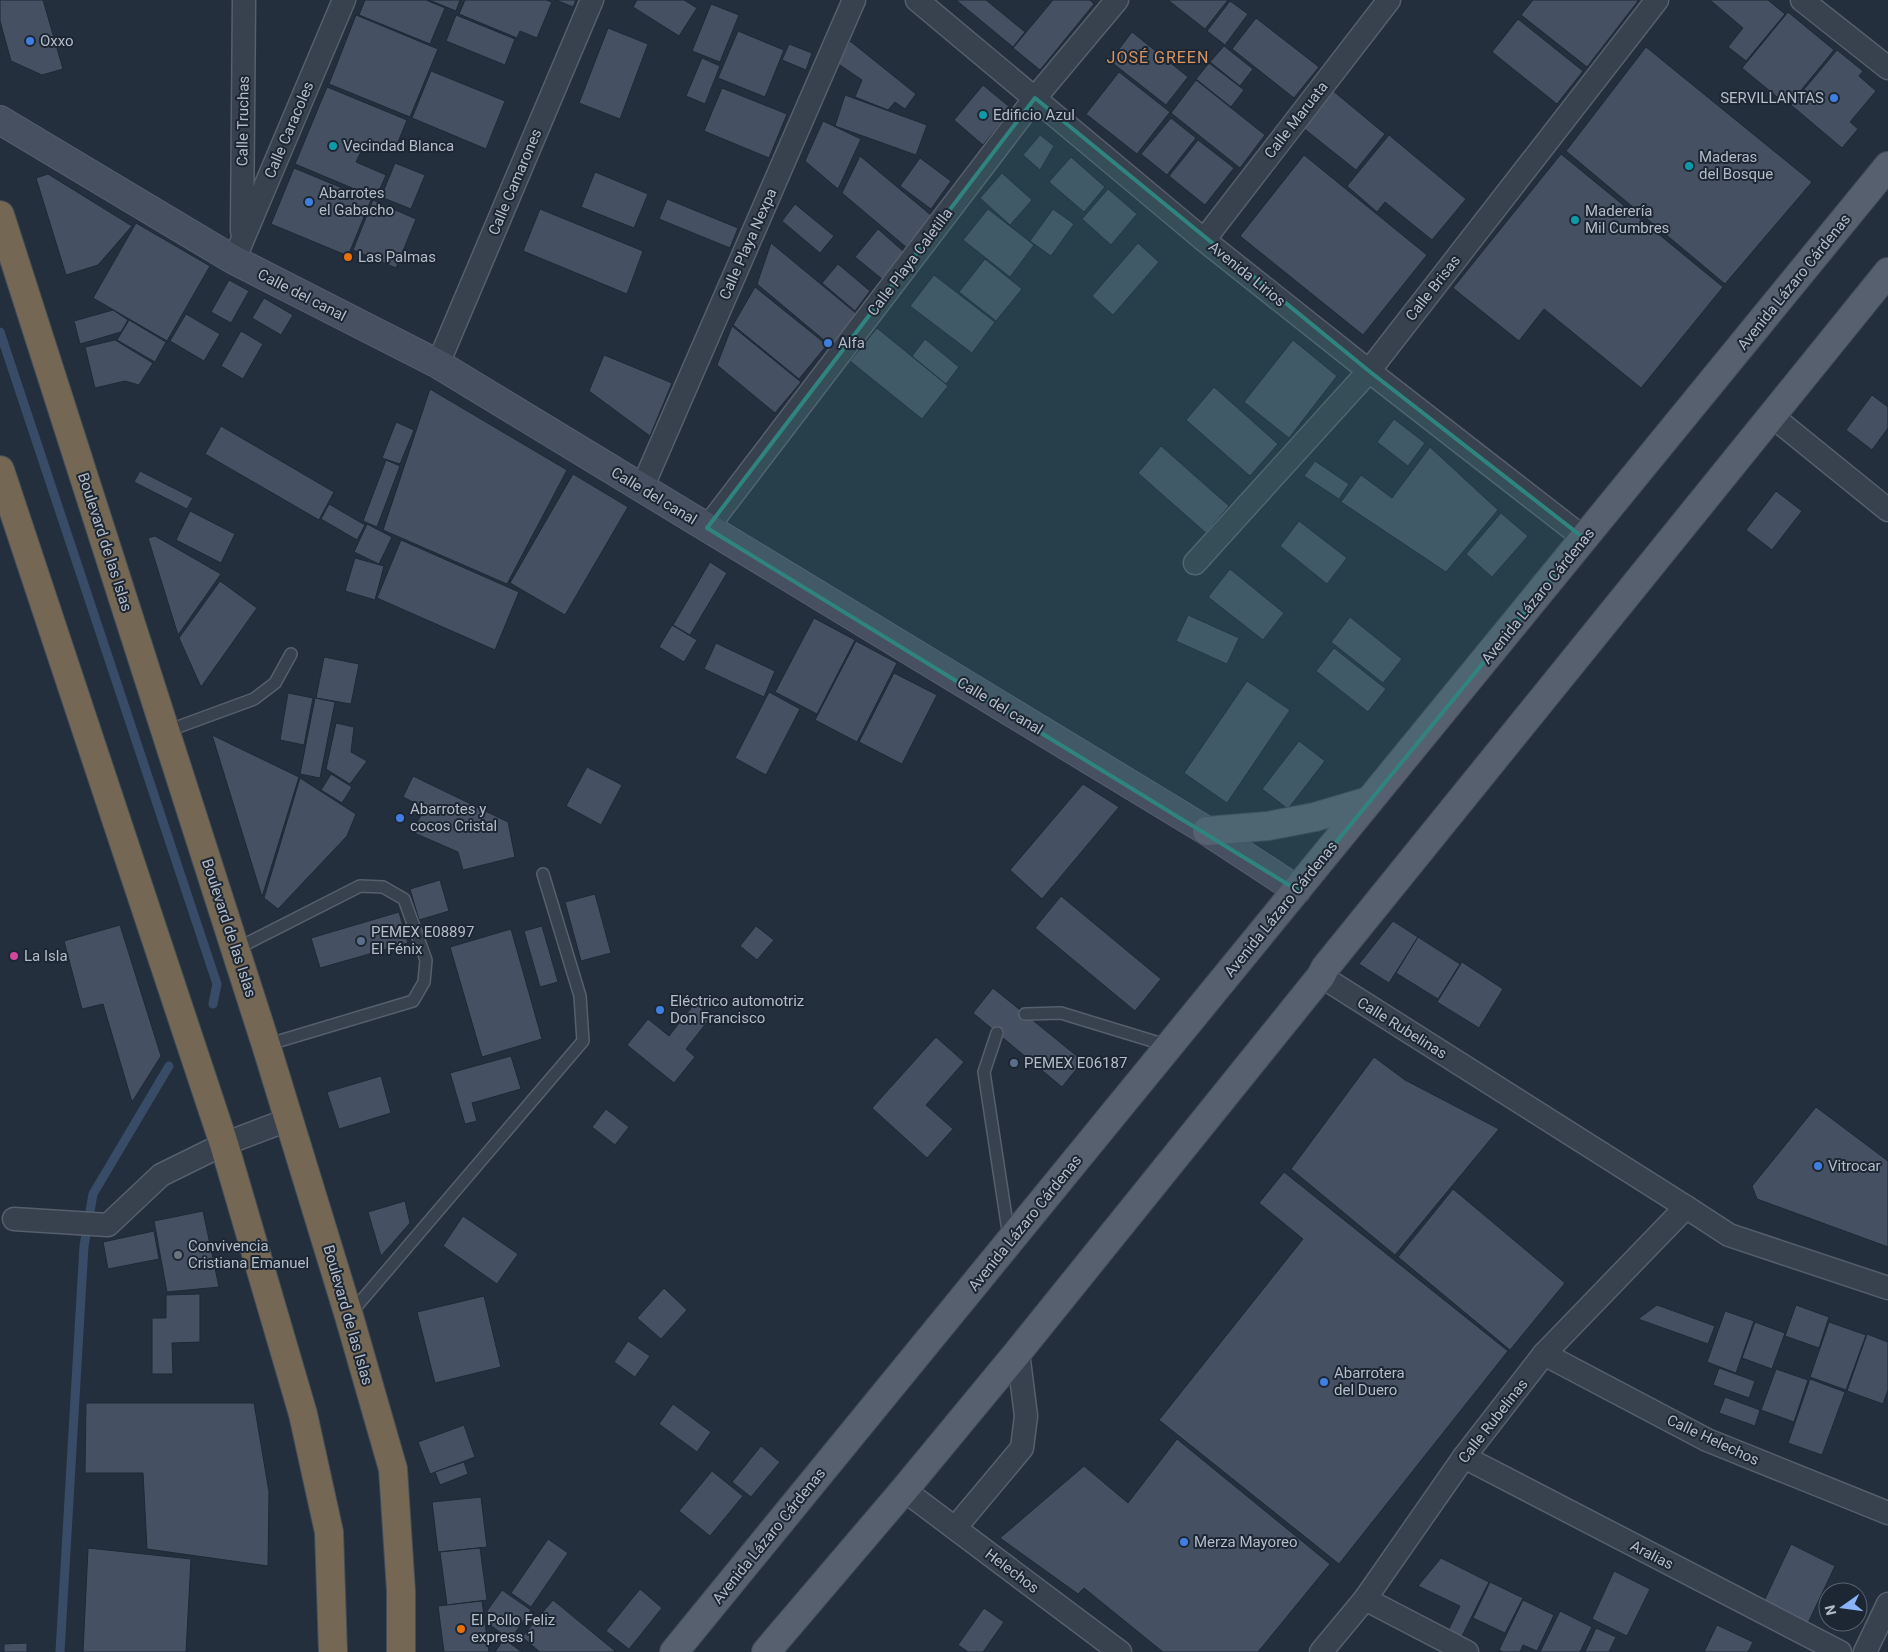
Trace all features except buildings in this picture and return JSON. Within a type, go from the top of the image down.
[{"type":"highway","name":"Boulevard de las Islas","points":[[0,215],[290,1119],[393,1469],[401,1592],[401,1652]]},
{"type":"highway","points":[[0,470],[224,1144],[303,1414],[329,1532],[333,1652]]},
{"type":"main road","name":"Avenida Lázaro Cárdenas","points":[[674,1652],[1888,166]]},
{"type":"main road","points":[[766,1652],[1018,1352],[1321,976],[1325,968],[1888,272]]},
{"type":"main road","points":[[1207,831],[1268,826],[1315,817],[1369,801]]},
{"type":"street","name":"Calle Truchas","points":[[238,251],[244,0]]},
{"type":"street","name":"Calle Caracoles","points":[[238,251],[344,0]]},
{"type":"street","name":"Calle Camarones","points":[[438,364],[592,0]]},
{"type":"street","name":"Calle Playa Nexpa","points":[[642,488],[854,0]]},
{"type":"street","name":"Avenida Lirios","points":[[917,0],[1204,240],[1585,539]]},
{"type":"street","name":"Calle Playa Caletilla","points":[[708,528],[1035,98],[1117,0]]},
{"type":"street","name":"Calle Maruata","points":[[1204,240],[1389,0]]},
{"type":"street","name":"Calle Brisas","points":[[1195,564],[1369,371],[1657,0]]},
{"type":"street","points":[[1802,0],[1888,68]]},
{"type":"street","name":"Calle del canal","points":[[0,120],[438,364],[1207,831],[1297,890]]},
{"type":"street","points":[[1772,416],[1888,510]]},
{"type":"street","name":"Calle Rubelinas","points":[[1321,976],[1729,1235],[1888,1288]]},
{"type":"street","points":[[14,1219],[108,1225],[162,1175],[224,1144],[290,1119]]},
{"type":"street","name":"Calle Rubelinas","points":[[1321,1652],[1365,1599],[1464,1457],[1544,1354],[1686,1207]]},
{"type":"street","points":[[955,1528],[1022,1448],[1026,1416],[1018,1352]]},
{"type":"street","name":"Calle Helechos","points":[[1544,1354],[1708,1440],[1888,1513]]},
{"type":"street","name":"Aralias","points":[[1464,1457],[1840,1652]]},
{"type":"street","name":"Helechos","points":[[904,1490],[1120,1652]]},
{"type":"street","points":[[1365,1599],[1467,1652]]},
{"type":"street","points":[[1865,1652],[1888,1604]]},
{"type":"lane","points":[[166,731],[254,699],[275,684],[291,654]]},
{"type":"lane","points":[[349,1316],[583,1041],[580,996],[542,874]]},
{"type":"lane","points":[[236,949],[360,886],[382,887],[404,899],[426,960],[424,982],[413,1001],[266,1045]]},
{"type":"lane","points":[[1025,1014],[1061,1013],[1169,1046]]},
{"type":"lane","points":[[997,1033],[984,1072],[1010,1242]]},
{"type":"highlighted area","points":[[1035,98],[1369,371],[1585,539],[1297,890],[707,528]]},
{"type":"waterway","points":[[0,332],[217,984],[213,1004]]},
{"type":"waterway","points":[[60,1652],[84,1246],[93,1194],[169,1066]]},
{"type":"place","name":"Oxxo","points":[[30,41]]},
{"type":"place","name":"SERVILLANTAS","points":[[1834,98]]},
{"type":"place","name":"Edificio Azul","points":[[983,115]]},
{"type":"place","name":"Vecindad Blanca","points":[[333,146]]},
{"type":"place","name":"Maderas del Bosque","points":[[1689,166]]},
{"type":"place","name":"Abarrotes el Gabacho","points":[[309,202]]},
{"type":"place","name":"Maderería Mil Cumbres","points":[[1575,220]]},
{"type":"place","name":"Las Palmas","points":[[348,257]]},
{"type":"place","name":"Alfa","points":[[828,343]]},
{"type":"place","name":"Abarrotes y cocos Cristal","points":[[400,818]]},
{"type":"place","name":"PEMEX E08897 El Fénix","points":[[361,941]]},
{"type":"place","name":"La Isla","points":[[14,956]]},
{"type":"place","name":"Eléctrico automotriz Don Francisco","points":[[660,1010]]},
{"type":"place","name":"PEMEX E06187","points":[[1014,1063]]},
{"type":"place","name":"Vitrocar","points":[[1818,1166]]},
{"type":"place","name":"Convivencia Cristiana Emanuel","points":[[178,1255]]},
{"type":"place","name":"Abarrotera del Duero","points":[[1324,1382]]},
{"type":"place","name":"Merza Mayoreo","points":[[1184,1542]]},
{"type":"place","name":"El Pollo Feliz express 1","points":[[461,1629]]},
{"type":"district","name":"JOSÉ GREEN","points":[[1158,57]]}]
